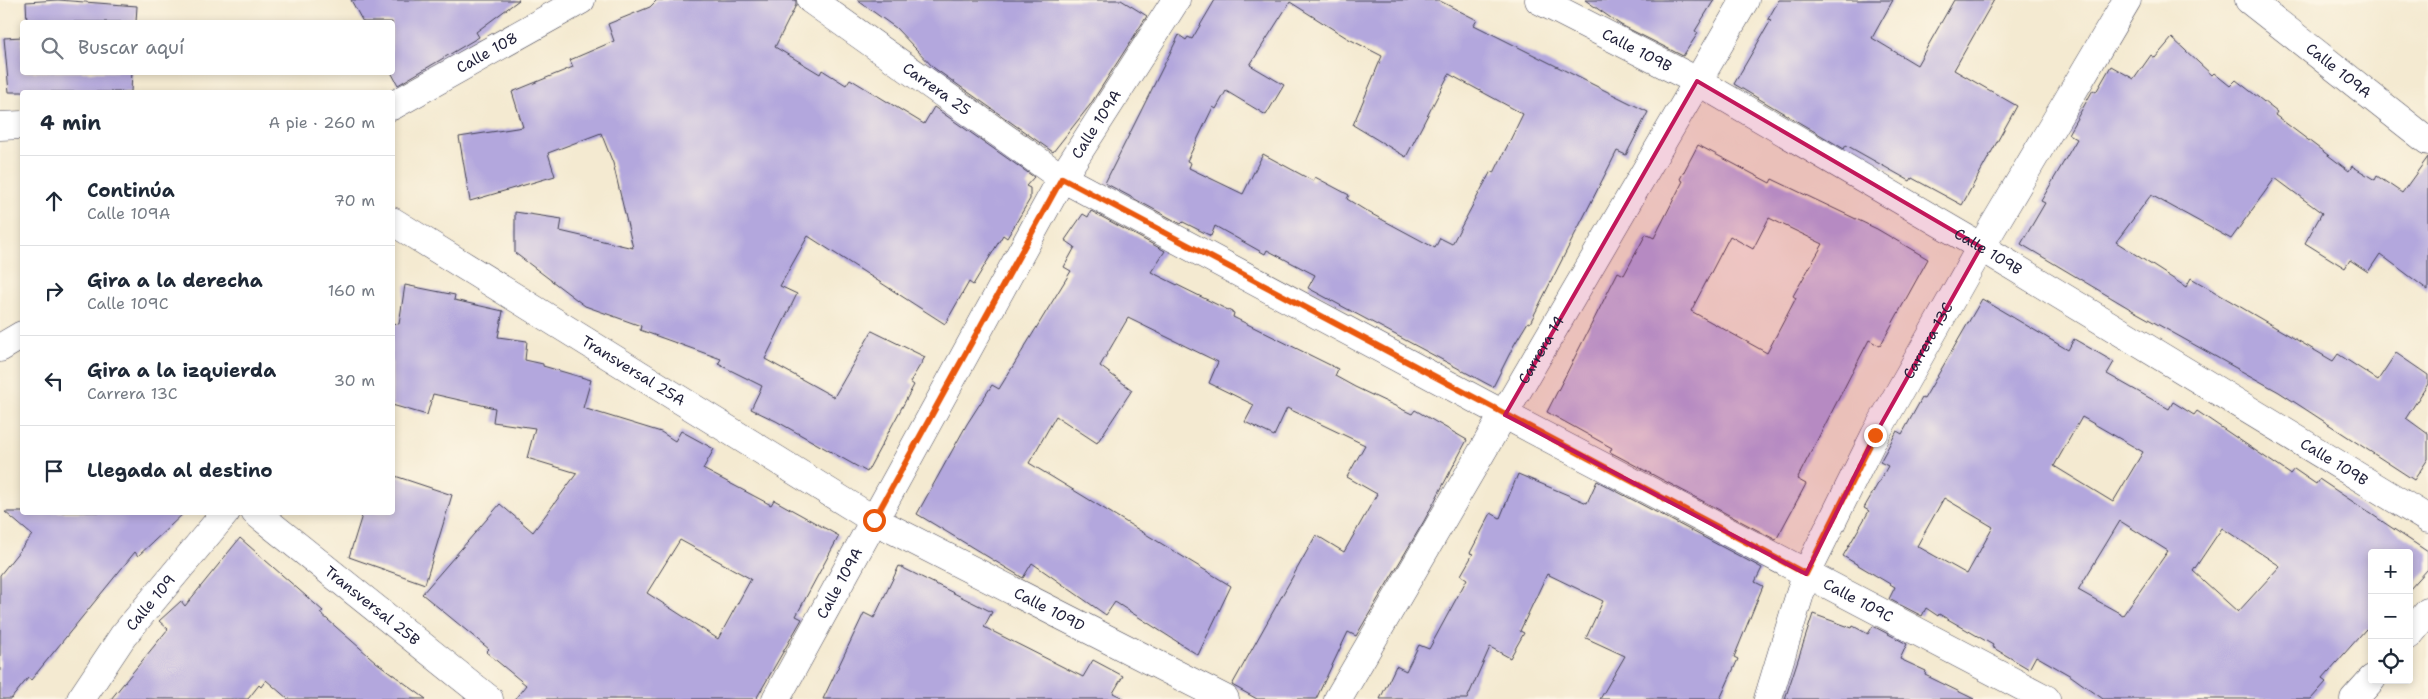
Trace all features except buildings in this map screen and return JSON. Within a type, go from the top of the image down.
[{"type":"street","name":"Calle 108","points":[[395,104],[581,0]]},
{"type":"street","name":"Carrera 25","points":[[811,0],[1062,178]]},
{"type":"street","name":"Calle 109A","points":[[776,699],[1062,178],[1176,0]]},
{"type":"street","name":"Calle 109B","points":[[1539,0],[1697,80],[1981,247],[2428,519]]},
{"type":"street","name":"Carrera 14","points":[[1338,699],[1745,0]]},
{"type":"street","name":"Carrera 13C","points":[[1768,699],[1806,574],[1875,435],[1981,247],[2127,0]]},
{"type":"street","name":"Calle 109A","points":[[2249,0],[2428,141]]},
{"type":"street","points":[[0,126],[20,125]]},
{"type":"street","name":"Calle 109C","points":[[1062,178],[1504,415],[2046,699]]},
{"type":"street","name":"Transversal 25A","points":[[395,223],[874,520]]},
{"type":"street","points":[[0,348],[20,335]]},
{"type":"street","name":"Calle 109","points":[[81,699],[123,636],[224,515]]},
{"type":"street","name":"Transversal 25B","points":[[259,515],[489,699]]},
{"type":"street","name":"Calle 109D","points":[[874,520],[1225,699]]},
{"type":"street","points":[[2413,630],[2428,612]]},
{"type":"street","points":[[2354,699],[2368,683]]},
{"type":"highlighted area","points":[[1697,81],[1981,247],[1875,435],[1806,574],[1505,415]]},
{"type":"route","points":[[874,520],[1062,178],[1504,415],[1806,574],[1875,435]]}]
